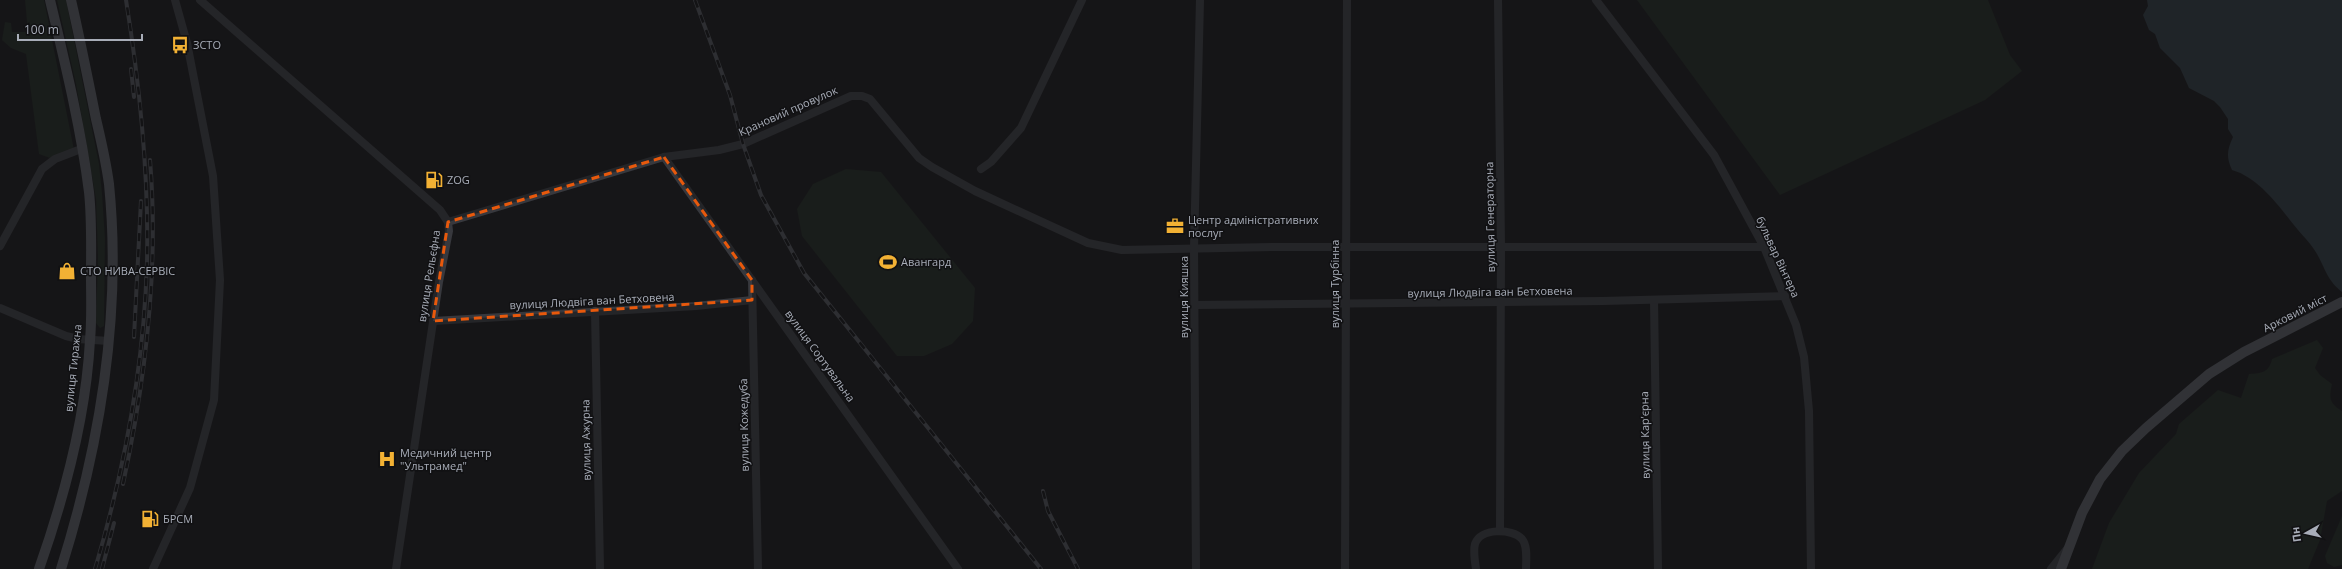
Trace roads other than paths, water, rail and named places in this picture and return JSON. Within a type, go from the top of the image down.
[{"type":"main road","name":"вулиця Тиражна","points":[[39,569],[58,515],[68,476],[82,410],[90,340],[92,221],[81,149],[50,0]]},
{"type":"main road","points":[[61,569],[75,526],[93,452],[101,410],[109,340],[112,268],[108,182],[71,0]]},
{"type":"main road","name":"Арковий міст","points":[[2061,569],[2082,513],[2100,479],[2122,451],[2168,408],[2209,374],[2258,345],[2342,302]]},
{"type":"street","points":[[153,569],[190,488],[214,400],[220,280],[214,176],[188,43],[175,0]]},
{"type":"street","name":"вулиця Рельєфна","points":[[200,0],[440,210],[448,222],[449,231],[433,321],[396,569]]},
{"type":"street","points":[[981,169],[991,162],[1021,128],[1082,0]]},
{"type":"street","name":"вулиця Кияшка","points":[[1196,569],[1194,248],[1200,0]]},
{"type":"street","name":"вулиця Турбінна","points":[[1345,569],[1347,0]]},
{"type":"street","name":"вулиця Генераторна","points":[[1498,0],[1502,246],[1500,530]]},
{"type":"street","name":"бульвар Вінтера","points":[[1596,0],[1714,155],[1764,247],[1796,325],[1804,357],[1809,411],[1811,569]]},
{"type":"street","name":"Крановий провулок","points":[[448,222],[664,157],[720,150],[743,144],[850,96],[862,96],[870,99],[919,158],[932,168],[975,191],[1081,240],[1122,250],[1194,248]]},
{"type":"street","points":[[0,246],[42,169],[54,159],[81,149]]},
{"type":"street","name":"вулиця Сортувальна","points":[[664,157],[958,569]]},
{"type":"street","points":[[1194,248],[1502,246],[1764,247]]},
{"type":"street","name":"вулиця Кожедуба","points":[[752,280],[758,569]]},
{"type":"street","name":"вулиця Людвіга ван Бетховена","points":[[1195,305],[1346,305],[1654,300],[1785,296]]},
{"type":"street","name":"вулиця Людвіга ван Бетховена","points":[[433,321],[696,306],[752,300]]},
{"type":"street","name":"вулиця Кар’єрна","points":[[1654,300],[1658,569]]},
{"type":"street","points":[[0,308],[66,336],[90,340],[109,340]]},
{"type":"street","name":"вулиця Ажурна","points":[[595,311],[600,569]]},
{"type":"street","points":[[1476,569],[1475,544],[1479,538],[1500,530],[1514,534],[1522,539],[1526,547],[1526,569]]},
{"type":"street","points":[[2051,569],[2069,547]]},
{"type":"railway","points":[[95,569],[115,494],[131,417],[142,340],[145,301],[147,262],[147,196],[145,163],[139,98],[126,0]]},
{"type":"railway","points":[[695,0],[730,95],[743,144],[761,195],[804,273],[1041,569]]},
{"type":"railway","points":[[131,69],[134,97]]},
{"type":"railway","points":[[123,484],[138,404],[148,323],[153,241],[150,160]]},
{"type":"railway","points":[[134,337],[141,201]]},
{"type":"railway","points":[[1043,491],[1048,511],[1078,569]]},
{"type":"railway","points":[[102,569],[114,523]]},
{"type":"place","name":"ЗСТО","points":[[180,45]]},
{"type":"place","name":"ZOG","points":[[434,180]]},
{"type":"place","name":"Центр адміністративних послуг","points":[[1175,226]]},
{"type":"place","name":"Авангард","points":[[888,262]]},
{"type":"place","name":"СТО НИВА-СЕРВІС","points":[[67,271]]},
{"type":"place","name":"Медичний центр \"Ультрамед\"","points":[[387,459]]},
{"type":"place","name":"БРСМ","points":[[150,519]]}]
